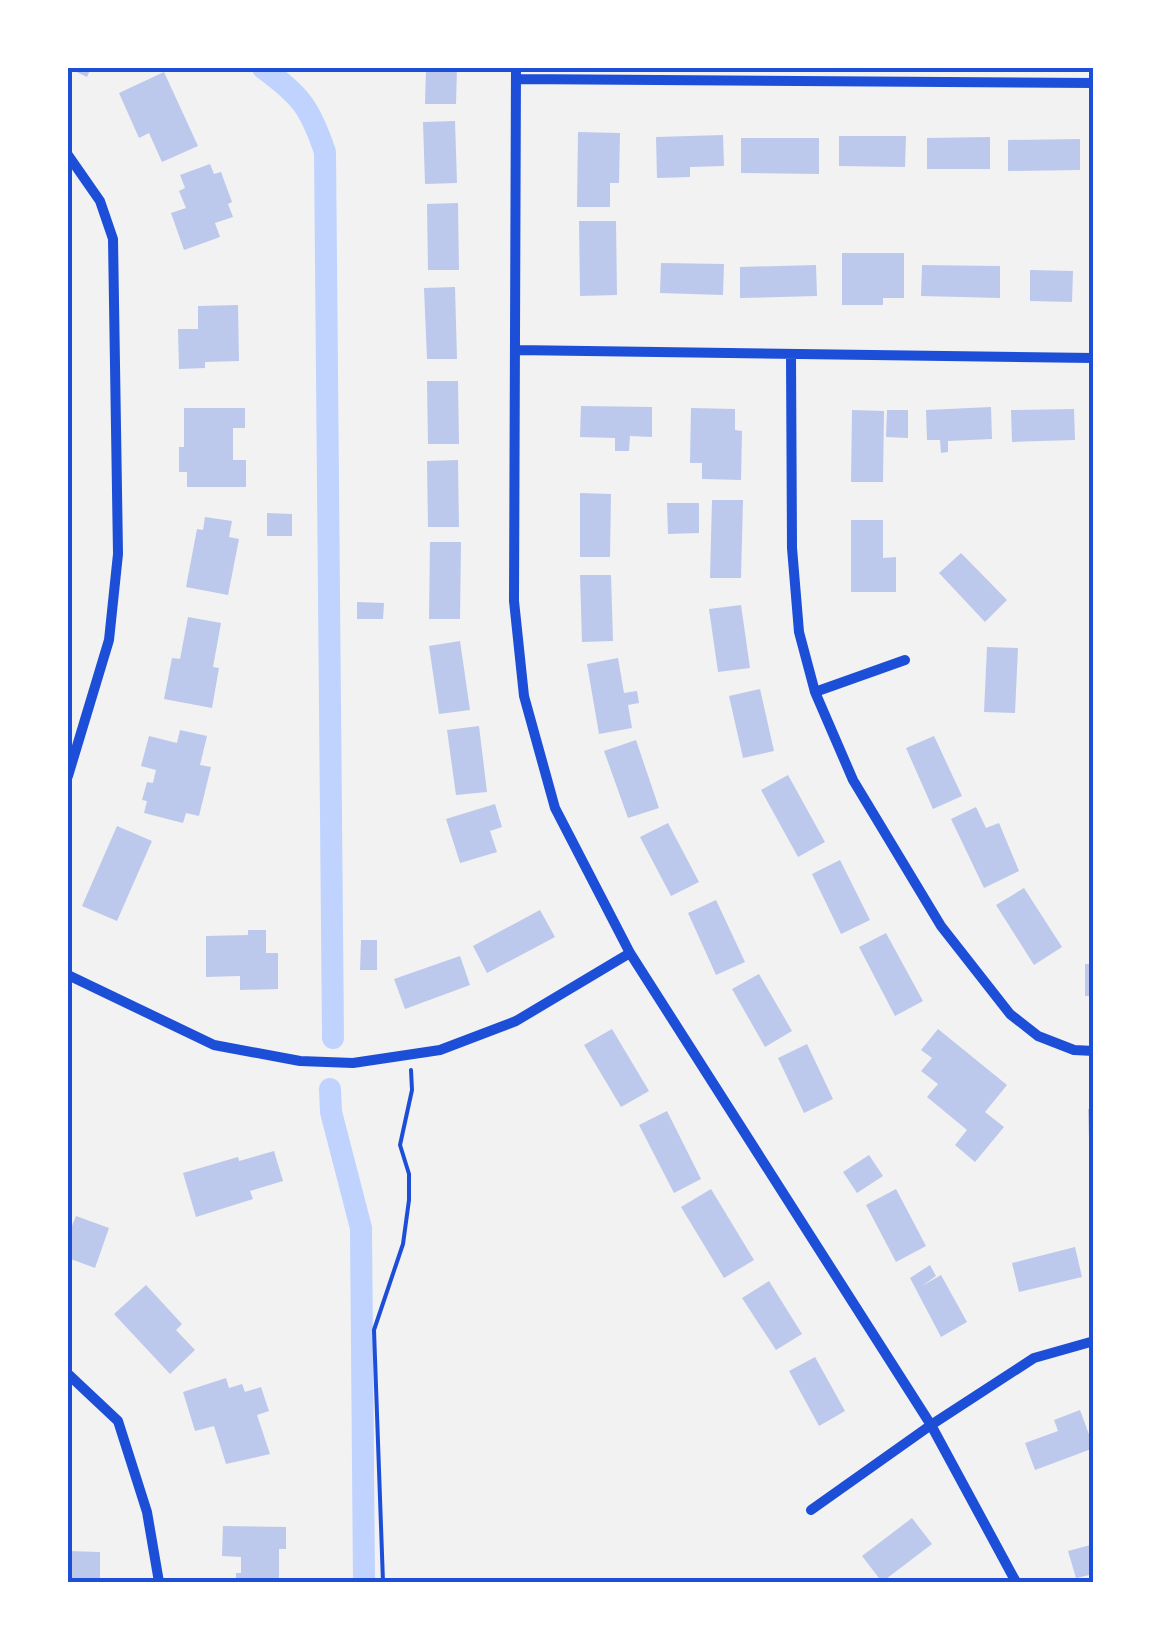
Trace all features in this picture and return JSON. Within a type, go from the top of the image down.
[{"type":"street","points":[[1016,1582],[931,1425],[630,953],[555,808],[524,696],[514,601],[516,73],[1094,83]]},
{"type":"street","points":[[68,155],[100,201],[113,239],[118,554],[108,640],[68,776]]},
{"type":"street","points":[[515,350],[1094,358]]},
{"type":"street","points":[[791,356],[792,548],[799,632],[815,692],[853,780],[941,926],[1010,1014],[1038,1036],[1074,1050],[1094,1051]]},
{"type":"street","points":[[815,692],[906,660]]},
{"type":"street","points":[[68,975],[214,1045],[300,1062],[353,1063],[440,1050],[516,1021],[630,953]]},
{"type":"street","points":[[811,1510],[1034,1358],[1094,1341]]},
{"type":"street","points":[[68,1374],[118,1421],[147,1512],[159,1582]]},
{"type":"path","points":[[384,1582],[374,1330],[403,1244],[410,1200],[409,1174],[400,1145],[412,1090],[411,1055]]},
{"type":"building","points":[[68,68],[91,68],[87,77]]},
{"type":"building","points":[[426,68],[457,68],[456,104],[425,104]]},
{"type":"building","points":[[164,72],[198,146],[162,162],[149,133],[139,138],[119,93]]},
{"type":"building","points":[[455,121],[457,183],[425,184],[423,122]]},
{"type":"building","points":[[578,132],[620,133],[619,183],[610,183],[610,207],[577,207]]},
{"type":"building","points":[[723,135],[724,166],[690,167],[690,177],[657,178],[656,137]]},
{"type":"building","points":[[839,136],[906,136],[905,167],[839,166]]},
{"type":"building","points":[[990,137],[990,169],[927,169],[927,138]]},
{"type":"building","points":[[741,138],[819,138],[819,174],[741,173]]},
{"type":"building","points":[[1080,139],[1080,170],[1008,171],[1008,140]]},
{"type":"building","points":[[210,164],[214,174],[221,172],[233,217],[215,223],[220,237],[184,250],[171,213],[186,208],[179,191],[185,188],[180,175]]},
{"type":"building","points":[[458,203],[459,270],[428,270],[427,204]]},
{"type":"building","points":[[579,221],[616,221],[617,295],[580,296]]},
{"type":"building","points":[[842,253],[904,253],[904,298],[883,298],[883,305],[842,305]]},
{"type":"building","points":[[661,263],[724,264],[723,295],[660,293]]},
{"type":"building","points":[[816,265],[817,296],[740,298],[740,267]]},
{"type":"building","points":[[922,265],[1000,266],[1000,298],[921,296]]},
{"type":"building","points":[[1030,270],[1073,271],[1072,302],[1030,301]]},
{"type":"building","points":[[455,287],[457,359],[427,359],[424,288]]},
{"type":"building","points":[[238,305],[239,361],[205,362],[205,368],[179,369],[178,329],[198,329],[198,306]]},
{"type":"building","points":[[427,381],[458,381],[459,444],[428,444]]},
{"type":"building","points":[[581,406],[652,407],[652,437],[630,436],[629,451],[615,451],[615,438],[580,437]]},
{"type":"building","points":[[991,407],[992,439],[948,441],[948,452],[941,453],[940,440],[927,440],[926,410]]},
{"type":"building","points":[[184,408],[245,408],[245,428],[233,428],[233,460],[246,460],[246,487],[187,487],[187,472],[179,472],[179,447],[184,447]]},
{"type":"building","points":[[691,408],[735,409],[735,430],[742,431],[741,480],[702,479],[702,463],[690,463]]},
{"type":"building","points":[[1074,409],[1075,440],[1012,442],[1011,410]]},
{"type":"building","points":[[852,410],[884,411],[883,482],[851,482]]},
{"type":"building","points":[[887,410],[908,410],[908,438],[886,437]]},
{"type":"building","points":[[458,460],[459,527],[428,527],[427,461]]},
{"type":"building","points":[[580,493],[611,494],[610,557],[580,557]]},
{"type":"building","points":[[712,500],[743,500],[741,578],[710,578]]},
{"type":"building","points":[[667,503],[699,503],[699,533],[668,534]]},
{"type":"building","points":[[267,513],[292,514],[292,536],[267,536]]},
{"type":"building","points":[[205,517],[232,521],[229,537],[239,539],[228,595],[186,587],[197,529],[203,530]]},
{"type":"building","points":[[851,520],[883,520],[883,558],[896,557],[896,592],[851,592]]},
{"type":"building","points":[[430,542],[461,542],[460,619],[429,619]]},
{"type":"building","points":[[961,553],[1007,600],[985,622],[939,573]]},
{"type":"building","points":[[580,575],[611,575],[613,641],[582,642]]},
{"type":"building","points":[[357,602],[384,603],[383,619],[357,619]]},
{"type":"building","points":[[741,605],[750,668],[718,672],[709,609]]},
{"type":"building","points":[[188,617],[221,623],[213,667],[219,668],[212,708],[164,699],[172,658],[180,659]]},
{"type":"building","points":[[460,641],[470,710],[439,714],[429,646]]},
{"type":"building","points":[[987,647],[1018,648],[1015,713],[984,712]]},
{"type":"building","points":[[618,658],[624,693],[637,691],[639,703],[628,705],[632,728],[599,734],[587,664]]},
{"type":"building","points":[[760,689],[774,751],[743,758],[729,696]]},
{"type":"building","points":[[479,726],[487,792],[456,795],[447,730]]},
{"type":"building","points":[[180,730],[207,736],[200,765],[211,767],[199,816],[186,813],[183,823],[144,813],[147,801],[142,800],[147,782],[153,783],[156,770],[141,766],[149,736],[177,743]]},
{"type":"building","points":[[934,736],[962,796],[933,809],[906,748]]},
{"type":"building","points":[[636,740],[659,808],[628,818],[604,751]]},
{"type":"building","points":[[788,775],[825,842],[798,857],[761,790]]},
{"type":"building","points":[[495,804],[502,827],[490,831],[497,852],[460,863],[446,819]]},
{"type":"building","points":[[976,807],[986,828],[999,823],[1019,871],[984,888],[951,819]]},
{"type":"building","points":[[668,823],[699,882],[671,896],[640,837]]},
{"type":"building","points":[[117,826],[152,841],[117,921],[82,906]]},
{"type":"building","points":[[840,860],[870,920],[841,934],[812,874]]},
{"type":"building","points":[[1024,888],[1062,947],[1034,965],[996,905]]},
{"type":"building","points":[[716,900],[745,962],[716,975],[688,913]]},
{"type":"building","points":[[540,910],[555,937],[487,973],[473,946]]},
{"type":"building","points":[[248,930],[266,930],[266,953],[278,953],[278,989],[240,990],[240,976],[206,977],[206,936],[248,935]]},
{"type":"building","points":[[886,933],[923,1001],[895,1016],[859,947]]},
{"type":"building","points":[[361,940],[377,940],[377,970],[360,970]]},
{"type":"building","points":[[460,956],[470,985],[405,1009],[394,979]]},
{"type":"building","points":[[1085,964],[1094,964],[1094,996],[1085,996]]},
{"type":"building","points":[[759,974],[792,1031],[765,1047],[732,989]]},
{"type":"building","points":[[612,1029],[649,1091],[621,1107],[584,1045]]},
{"type":"building","points":[[938,1029],[1007,1085],[985,1112],[1004,1127],[975,1162],[955,1145],[967,1130],[927,1097],[938,1084],[921,1071],[932,1058],[921,1050]]},
{"type":"building","points":[[807,1044],[833,1099],[804,1113],[778,1058]]},
{"type":"building","points":[[1088,1109],[1094,1109],[1094,1140],[1089,1140]]},
{"type":"building","points":[[667,1111],[701,1179],[674,1193],[639,1125]]},
{"type":"building","points":[[274,1151],[283,1181],[250,1191],[253,1199],[196,1217],[183,1173]]},
{"type":"building","points":[[869,1155],[883,1176],[857,1193],[843,1172]]},
{"type":"building","points":[[711,1189],[754,1260],[724,1278],[681,1207]]},
{"type":"building","points":[[896,1189],[926,1246],[896,1262],[866,1205]]},
{"type":"building","points":[[76,1216],[109,1228],[95,1268],[68,1258],[68,1227],[71,1228]]},
{"type":"building","points":[[1075,1247],[1082,1277],[1019,1292],[1012,1263]]},
{"type":"building","points":[[930,1265],[936,1276],[922,1286],[941,1275],[967,1322],[941,1337],[910,1278]]},
{"type":"building","points":[[769,1281],[802,1334],[776,1350],[742,1298]]},
{"type":"building","points":[[146,1285],[182,1324],[176,1330],[195,1350],[170,1374],[114,1314]]},
{"type":"building","points":[[815,1357],[845,1411],[819,1426],[789,1371]]},
{"type":"building","points":[[226,1378],[229,1388],[242,1384],[245,1392],[261,1387],[269,1411],[257,1415],[270,1454],[226,1464],[214,1426],[195,1431],[183,1392]]},
{"type":"building","points":[[1080,1410],[1094,1448],[1035,1470],[1025,1443],[1058,1431],[1054,1420]]},
{"type":"building","points":[[912,1518],[932,1544],[882,1582],[862,1556]]},
{"type":"building","points":[[223,1526],[286,1527],[286,1549],[279,1549],[279,1582],[236,1582],[236,1573],[241,1573],[241,1557],[222,1556]]},
{"type":"building","points":[[1094,1544],[1094,1574],[1076,1578],[1068,1551]]},
{"type":"building","points":[[68,1551],[100,1552],[100,1582],[68,1582]]},
{"type":"waterway","points":[[263,68],[302,103],[325,152],[333,1038]]},
{"type":"waterway","points":[[330,1089],[331,1112],[361,1228],[364,1582]]}]
